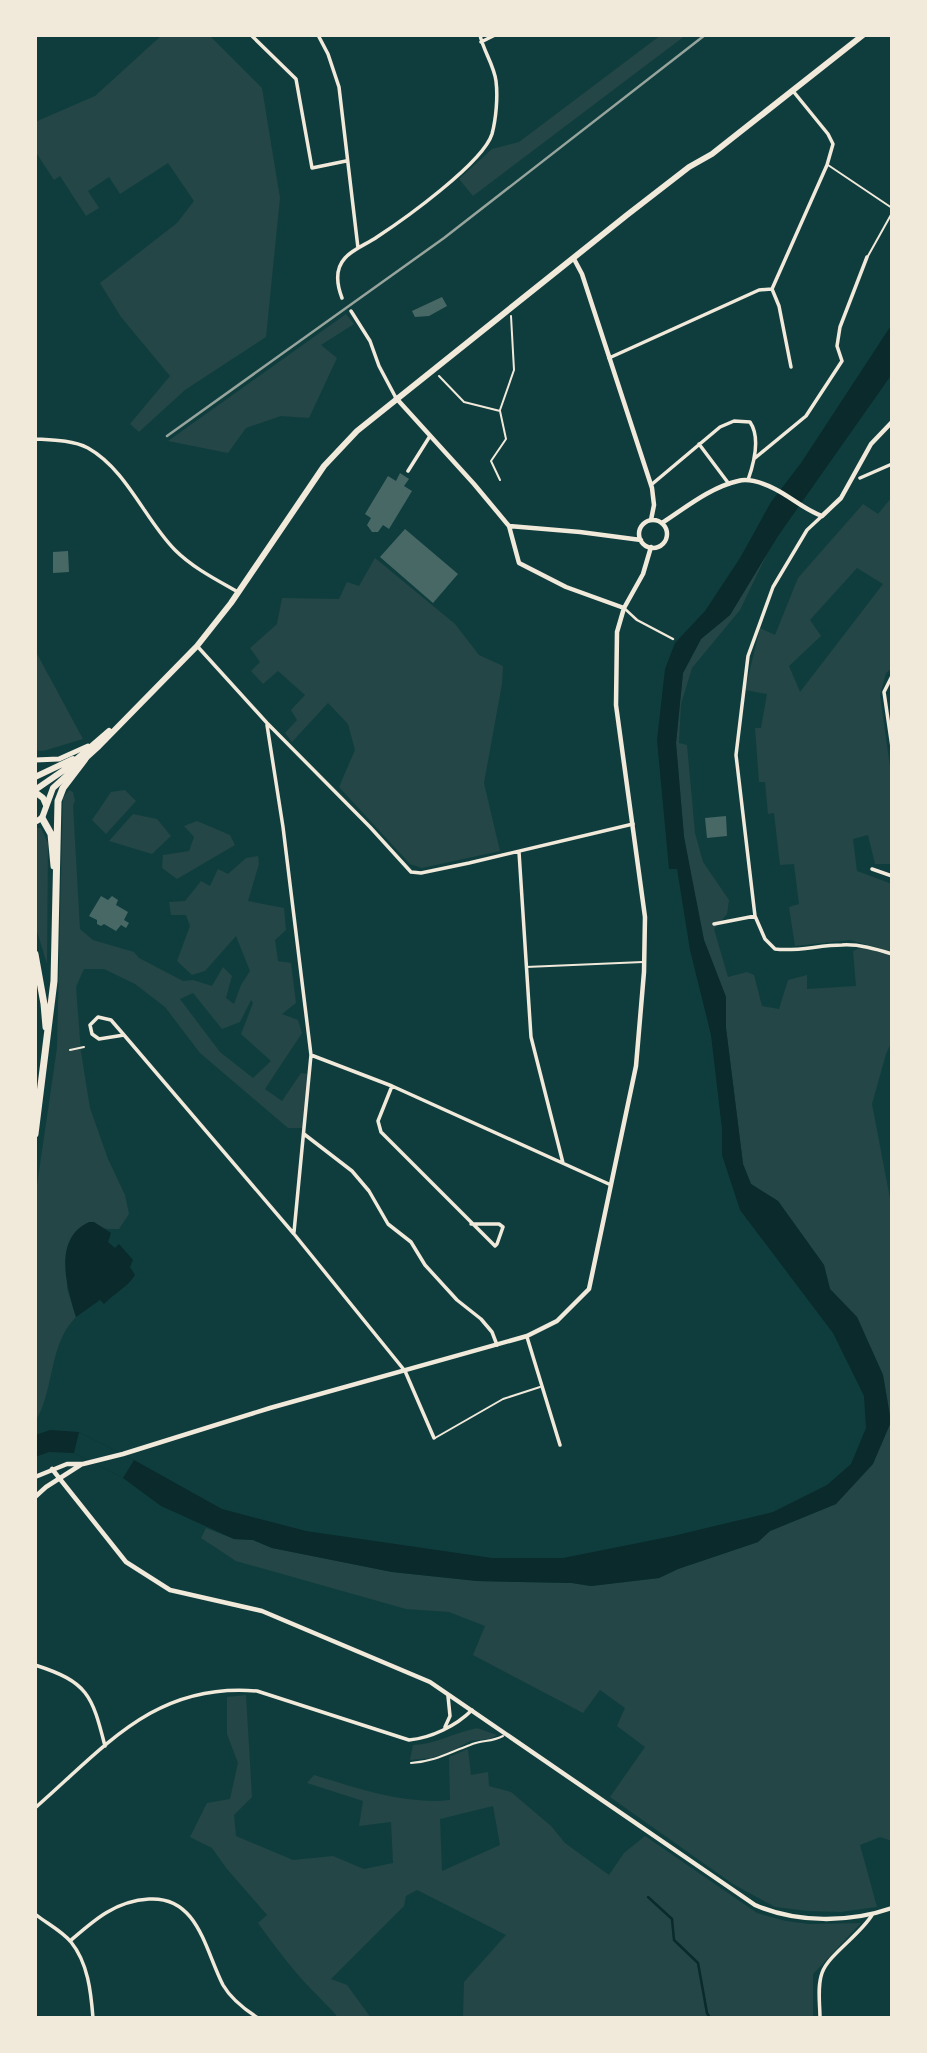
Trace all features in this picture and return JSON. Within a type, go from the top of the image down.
[{"type":"highway","points":[[35,1134],[54,981],[58,801],[83,757]]},
{"type":"highway","points":[[38,820],[52,842],[55,884]]},
{"type":"highway","points":[[35,954],[44,1004],[47,1042]]},
{"type":"main road","points":[[46,805],[35,791],[83,757],[197,646],[238,593],[324,466],[357,431],[627,215],[689,167],[712,155],[863,35]]},
{"type":"main road","points":[[38,820],[53,788],[104,735],[129,714]]},
{"type":"main road","points":[[35,760],[59,759],[72,755],[104,735]]},
{"type":"main road","points":[[35,777],[83,757]]},
{"type":"street","points":[[251,35],[296,79],[312,169],[346,161]]},
{"type":"street","points":[[317,35],[328,54],[339,88],[358,248]]},
{"type":"street","points":[[342,298],[337,284],[338,271],[345,258],[403,219],[445,186],[486,148],[492,134],[496,79],[480,35]]},
{"type":"street","points":[[481,42],[495,35]]},
{"type":"street","points":[[791,367],[779,306],[772,289],[827,165],[833,144],[793,91]]},
{"type":"street","points":[[755,458],[806,416],[842,361],[837,346],[841,327],[867,257]]},
{"type":"street","points":[[574,259],[582,274],[645,464],[654,505],[651,520]]},
{"type":"street","points":[[608,358],[759,290],[772,289]]},
{"type":"street","points":[[351,310],[370,341],[379,366],[396,398],[509,526],[516,558],[526,568],[566,587],[624,608],[637,620],[673,639]]},
{"type":"street","points":[[651,485],[719,428],[734,421],[750,422],[754,428],[755,458],[748,480]]},
{"type":"street","points":[[892,422],[871,444],[841,498],[807,530],[773,587],[748,656],[736,755],[754,916],[765,939],[775,949],[797,950],[846,944],[892,954]]},
{"type":"street","points":[[408,471],[430,436]]},
{"type":"street","points":[[35,439],[65,441],[87,448],[119,477],[177,552],[200,570],[238,593]]},
{"type":"street","points":[[699,444],[729,484]]},
{"type":"street","points":[[860,478],[892,464]]},
{"type":"street","points":[[662,523],[712,492],[729,484],[748,480],[774,488],[822,516]]},
{"type":"street","points":[[509,526],[641,540],[651,547],[660,546],[666,540],[667,531],[662,523],[651,520],[642,525],[641,540]]},
{"type":"street","points":[[35,1477],[67,1464],[83,1464],[123,1454],[270,1408],[527,1336],[557,1321],[589,1289],[636,1066],[645,926],[616,705],[617,632],[624,608],[643,573],[651,547]]},
{"type":"street","points":[[197,646],[267,723],[411,872],[421,873],[519,852],[633,824]]},
{"type":"street","points":[[892,676],[884,692],[892,747]]},
{"type":"street","points":[[267,723],[283,827],[311,1055],[294,1234]]},
{"type":"street","points":[[519,852],[531,1037],[563,1163]]},
{"type":"street","points":[[872,869],[892,876]]},
{"type":"street","points":[[714,924],[754,916]]},
{"type":"street","points":[[124,1035],[99,1039],[91,1032],[90,1023],[95,1018],[104,1017],[111,1020],[124,1035],[294,1234],[405,1371],[435,1438]]},
{"type":"street","points":[[311,1055],[392,1086],[612,1186]]},
{"type":"street","points":[[392,1086],[378,1121],[381,1132],[471,1224],[495,1246],[497,1244],[503,1227],[499,1223],[471,1224]]},
{"type":"street","points":[[304,1134],[352,1171],[369,1191],[388,1224],[411,1242],[425,1265],[457,1300],[481,1318],[498,1345]]},
{"type":"street","points":[[527,1336],[560,1445]]},
{"type":"street","points":[[35,1497],[83,1464]]},
{"type":"street","points":[[52,1469],[126,1562],[170,1590],[262,1611],[410,1672],[472,1710],[755,1905],[770,1912],[800,1917],[838,1918],[872,1915],[892,1908]]},
{"type":"street","points":[[35,1665],[73,1679],[85,1691],[93,1704],[105,1746]]},
{"type":"street","points":[[35,1808],[105,1746],[147,1715],[170,1702],[194,1694],[236,1689],[257,1691],[409,1740],[425,1739],[460,1721],[472,1710]]},
{"type":"street","points":[[445,1727],[450,1716],[447,1694]]},
{"type":"street","points":[[70,1941],[120,1904],[158,1898],[177,1903],[193,1919],[230,1996],[258,2018]]},
{"type":"street","points":[[35,1914],[70,1941],[88,1979],[93,2018]]},
{"type":"street","points":[[820,2018],[820,1980],[824,1968],[866,1925],[872,1915]]},
{"type":"lane","points":[[827,165],[892,208]]},
{"type":"lane","points":[[867,257],[892,213]]},
{"type":"lane","points":[[526,967],[644,962]]},
{"type":"lane","points":[[435,1438],[503,1399],[541,1387]]},
{"type":"lane","points":[[411,1763],[431,1761],[473,1743],[493,1741],[507,1734]]},
{"type":"path","points":[[500,480],[491,461],[506,439],[500,411],[514,370],[511,308]]},
{"type":"path","points":[[434,370],[464,402],[500,411]]},
{"type":"path","points":[[70,1050],[84,1047]]},
{"type":"shaded area","points":[[162,35],[209,35],[262,88],[280,198],[266,337],[185,390],[139,432],[130,424],[170,376],[121,317],[100,283],[177,223],[194,201],[168,163],[120,194],[109,177],[88,191],[99,208],[86,216],[60,176],[54,180],[35,151],[35,122],[95,96]]},
{"type":"shaded area","points":[[661,35],[686,35],[473,196],[459,179],[492,149],[519,142]]},
{"type":"shaded area","points":[[346,314],[354,324],[321,345],[337,358],[309,418],[281,416],[246,428],[228,453],[168,441]]},
{"type":"shaded area","points":[[892,324],[892,374],[778,536],[730,615],[701,639],[683,673],[676,743],[684,837],[704,940],[726,997],[726,1028],[743,1164],[751,1184],[778,1201],[824,1265],[830,1289],[857,1317],[883,1375],[891,1422],[873,1464],[836,1504],[770,1531],[758,1542],[659,1578],[591,1586],[572,1583],[477,1581],[392,1572],[272,1548],[253,1540],[234,1539],[161,1506],[123,1478],[74,1453],[49,1452],[35,1457],[35,1435],[50,1430],[79,1432],[222,1509],[306,1531],[492,1558],[563,1558],[773,1512],[827,1485],[851,1464],[866,1428],[864,1396],[833,1333],[740,1210],[722,1155],[722,1129],[711,1035],[690,950],[677,869],[669,869],[657,740],[665,669],[675,643],[705,611],[740,558],[771,502],[801,463]]},
{"type":"shaded area","points":[[892,497],[892,668],[886,673],[880,695],[892,781],[891,864],[875,864],[868,835],[853,839],[857,871],[892,884],[892,952],[850,940],[795,946],[789,907],[799,904],[794,864],[780,865],[774,813],[768,814],[765,782],[759,782],[755,728],[761,728],[767,694],[745,690],[760,628],[775,635],[798,578],[863,504],[878,514]],"holes":[[[857,568],[883,584],[800,692],[789,666],[821,636],[810,620]]]},
{"type":"shaded area","points":[[769,550],[740,610],[692,668],[681,704],[679,743],[687,745],[695,833],[703,862],[729,900],[727,914],[714,929],[728,977],[747,972],[754,975],[762,1006],[779,1009],[788,980],[807,975],[807,989],[856,986],[853,951],[863,947],[892,956],[892,1041],[872,1104],[892,1209],[892,1841],[880,1837],[860,1845],[877,1907],[840,1912],[775,1907],[733,1884],[610,1797],[645,1747],[617,1726],[625,1708],[600,1690],[583,1713],[473,1655],[485,1626],[449,1612],[406,1609],[236,1561],[201,1538],[206,1528],[234,1539],[253,1540],[272,1548],[392,1572],[477,1581],[572,1583],[591,1586],[659,1578],[758,1542],[770,1531],[836,1504],[891,1422],[883,1375],[857,1317],[830,1289],[824,1265],[778,1201],[751,1184],[743,1164],[726,1028],[726,997],[704,940],[684,837],[676,743],[683,673],[701,639],[730,615]]},
{"type":"shaded area","points":[[375,558],[455,624],[479,655],[503,666],[484,783],[500,851],[422,868],[410,864],[339,787],[355,750],[348,724],[328,703],[292,742],[285,733],[297,720],[291,710],[305,695],[278,671],[263,684],[251,671],[260,662],[250,648],[277,624],[282,598],[339,599],[347,582],[359,586]]},
{"type":"shaded area","points":[[36,652],[83,739],[43,751],[35,750]]},
{"type":"shaded area","points":[[69,790],[73,792],[80,929],[93,940],[134,952],[139,958],[183,981],[193,980],[212,986],[223,967],[232,976],[226,998],[234,1004],[250,971],[236,936],[205,971],[192,975],[177,961],[190,926],[186,915],[171,915],[169,902],[185,901],[201,881],[210,886],[218,869],[228,874],[246,858],[258,856],[259,864],[248,901],[284,908],[286,930],[275,940],[278,961],[291,963],[296,1003],[282,1014],[298,1020],[302,1033],[265,1089],[282,1101],[301,1073],[309,1074],[305,1128],[288,1128],[200,1053],[165,1007],[135,984],[104,969],[84,969],[76,987],[81,1052],[90,1108],[108,1159],[125,1195],[129,1214],[119,1229],[107,1229],[89,1222],[72,1237],[67,1288],[76,1317],[61,1341],[46,1396],[35,1422],[35,1199],[57,1048],[63,798]],"holes":[[[193,993],[222,1029],[240,1022],[251,1000],[253,1003],[241,1034],[271,1061],[253,1078],[220,1052],[180,999]]]},
{"type":"shaded area","points":[[125,790],[136,801],[106,834],[92,820],[111,792]]},
{"type":"shaded area","points":[[133,814],[157,819],[171,836],[152,854],[109,841]]},
{"type":"shaded area","points":[[197,821],[230,835],[235,845],[177,879],[162,868],[163,855],[189,851],[194,837],[184,826]]},
{"type":"shaded area","points":[[35,828],[41,828],[48,843],[47,964],[35,925]]},
{"type":"shaded area","points":[[89,1222],[94,1222],[111,1233],[108,1242],[115,1248],[119,1244],[133,1260],[130,1267],[135,1275],[104,1304],[100,1300],[76,1317],[66,1279],[66,1252],[77,1230]]},
{"type":"shaded area","points":[[246,1695],[252,1797],[234,1815],[236,1836],[293,1860],[333,1856],[364,1869],[393,1863],[391,1822],[359,1826],[363,1801],[307,1783],[314,1775],[398,1798],[450,1800],[449,1757],[468,1749],[471,1775],[488,1772],[489,1786],[511,1792],[551,1826],[565,1843],[609,1875],[624,1853],[645,1836],[757,1913],[809,1924],[861,1923],[813,1974],[813,2018],[463,2018],[464,1982],[506,1935],[417,1890],[406,1896],[404,1906],[331,1979],[347,1985],[371,2018],[338,2018],[295,1971],[258,1923],[267,1915],[212,1848],[190,1837],[207,1803],[230,1799],[238,1763],[227,1734],[227,1697]],"holes":[[[493,1806],[500,1845],[442,1871],[440,1819]]]},
{"type":"shaded area","points":[[477,1728],[497,1735],[489,1739],[470,1741],[431,1758],[410,1760],[413,1745],[430,1743]]},
{"type":"pier","points":[[79,1432],[134,1460],[123,1478],[74,1453]]},
{"type":"building","points":[[442,297],[447,306],[429,316],[415,317],[412,311]]},
{"type":"building","points":[[400,473],[409,479],[404,486],[412,491],[389,529],[383,525],[378,532],[372,532],[367,525],[371,518],[365,514],[388,476],[396,481]]},
{"type":"building","points":[[405,529],[458,574],[433,603],[380,557]]},
{"type":"building","points":[[68,551],[69,572],[53,573],[53,552]]},
{"type":"building","points":[[726,816],[727,836],[707,838],[705,818]]},
{"type":"building","points":[[101,896],[108,900],[112,896],[118,900],[116,905],[128,912],[124,920],[129,923],[126,928],[121,925],[116,931],[104,924],[97,924],[97,920],[89,916]]},
{"type":"waterway","points":[[648,1897],[672,1919],[674,1940],[698,1963],[710,2018]]},
{"type":"railway","points":[[167,436],[444,238],[705,35]]}]
